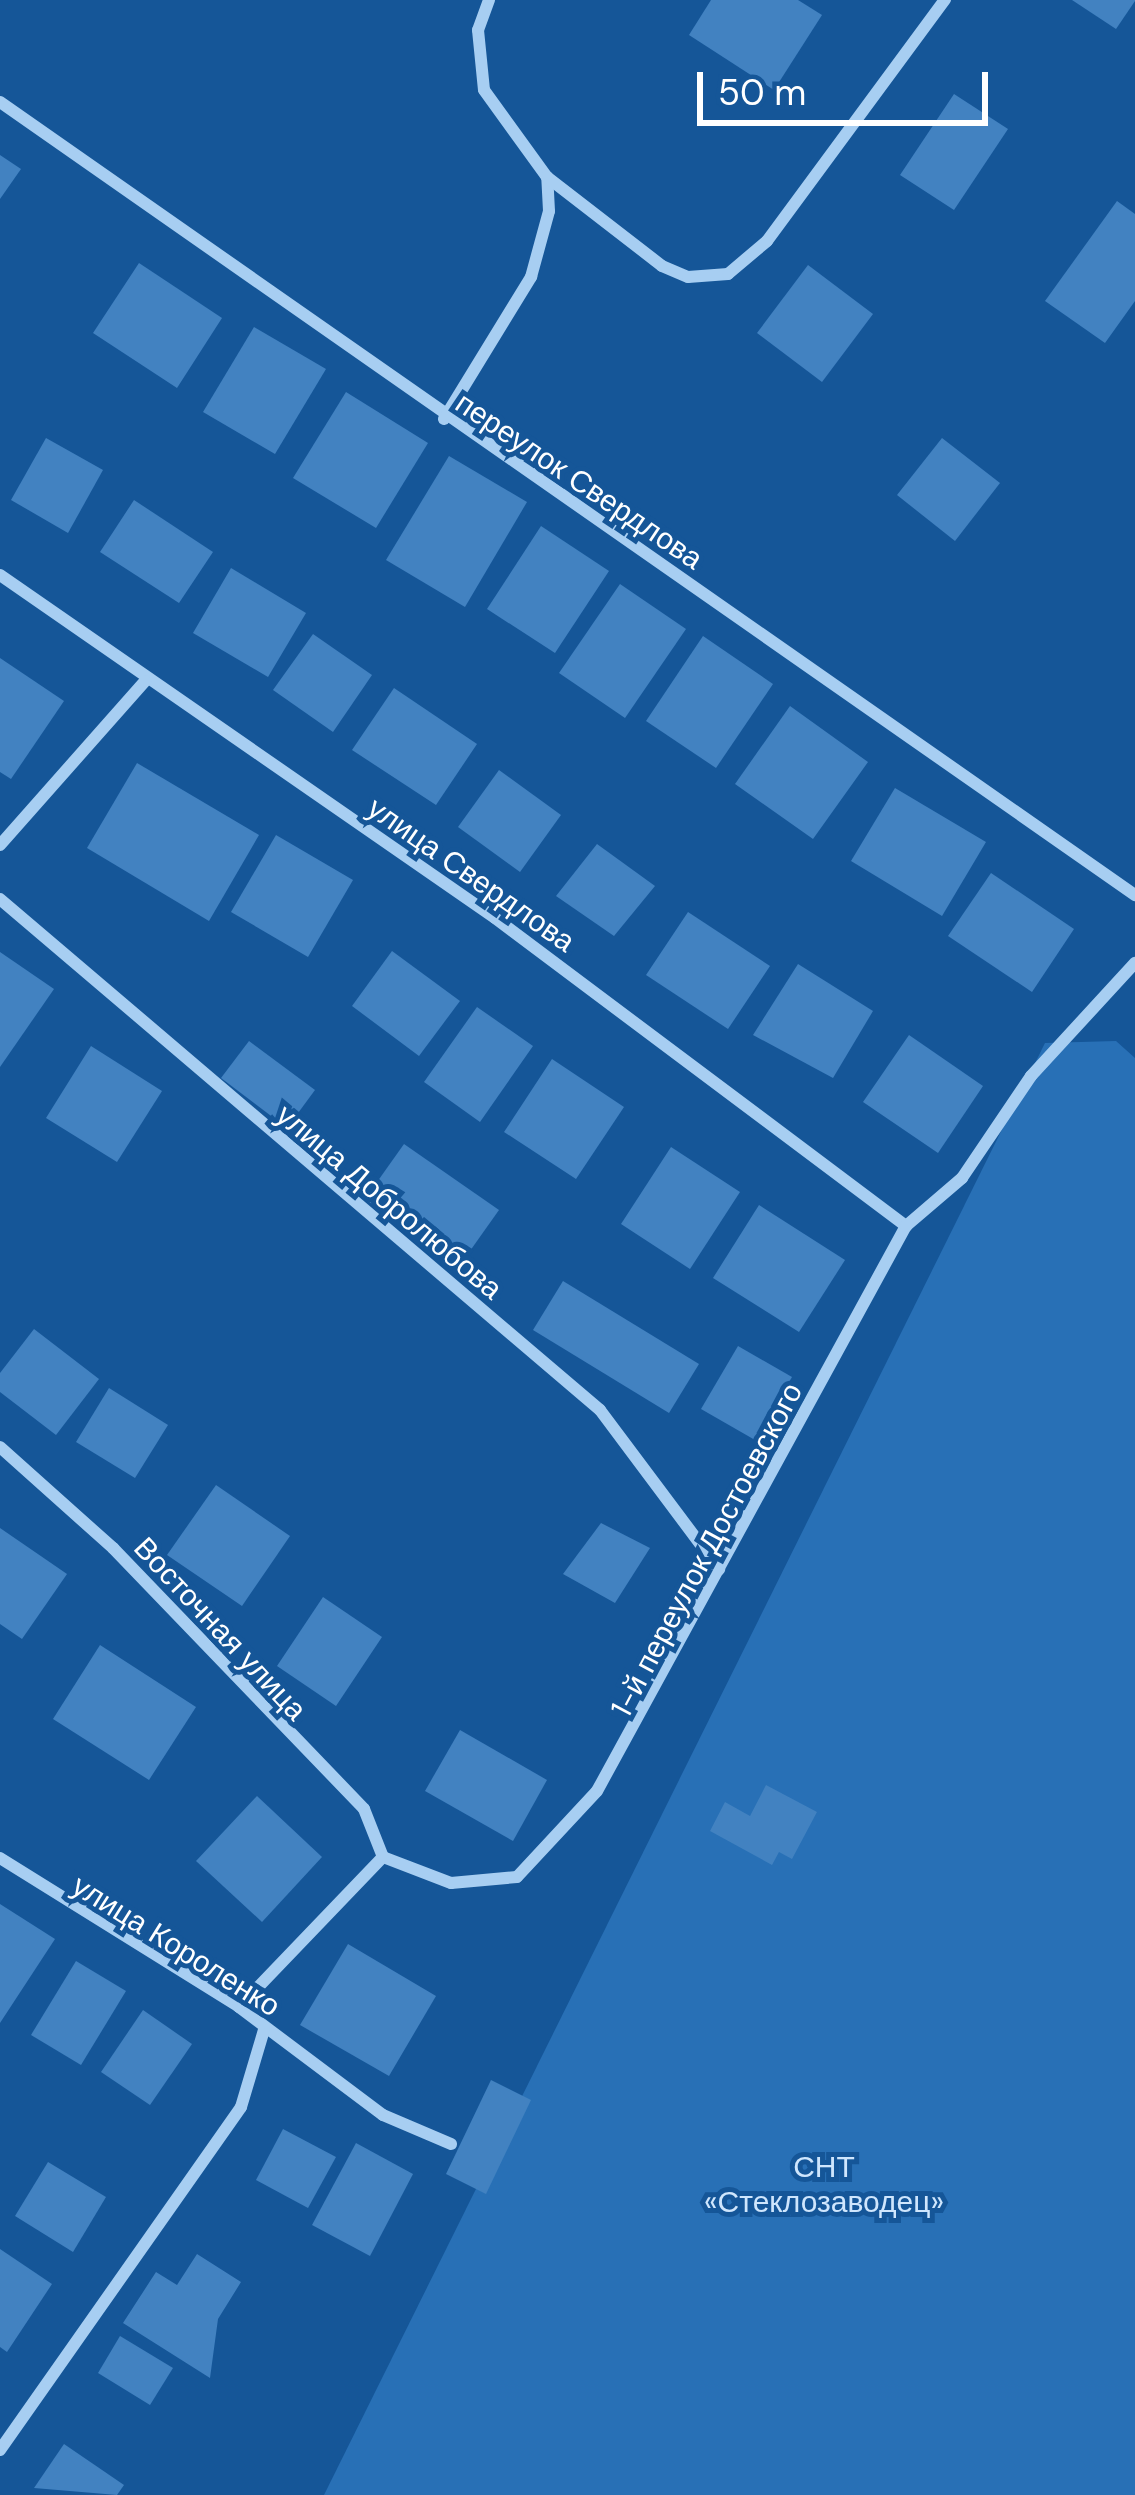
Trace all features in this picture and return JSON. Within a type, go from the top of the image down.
[{"type":"street","points":[[489,0],[478,30],[484,90],[547,176],[662,266],[688,277],[728,274],[767,241],[945,0]]},
{"type":"street","name":"переулок Свердлова","points":[[0,102],[444,419],[1135,895]]},
{"type":"street","points":[[444,419],[531,277],[549,212],[547,176]]},
{"type":"street","name":"улица Свердлова","points":[[0,575],[145,681],[495,918],[906,1226]]},
{"type":"street","points":[[0,845],[145,681]]},
{"type":"street","name":"улица Добролюбова","points":[[0,899],[600,1411],[719,1568]]},
{"type":"street","name":"1-й переулок Достоевского","points":[[383,1857],[451,1883],[517,1877],[597,1791],[906,1226],[962,1178],[1030,1076],[1135,962]]},
{"type":"street","name":"Восточная улица","points":[[0,1447],[113,1548],[364,1810],[383,1857]]},
{"type":"street","points":[[239,2007],[383,1857]]},
{"type":"street","name":"улица Короленко","points":[[0,1858],[239,2007],[383,2115],[451,2144]]},
{"type":"street","points":[[0,2450],[241,2108],[264,2030]]},
{"type":"green space","name":"СНТ «Стеклозаводец»","points":[[1116,1041],[1135,1058],[1135,2495],[324,2495],[1045,1043]]},
{"type":"building","points":[[711,0],[798,0],[822,15],[774,90],[689,35]]},
{"type":"building","points":[[1072,0],[1135,0],[1135,1],[1116,29]]},
{"type":"building","points":[[954,94],[1008,129],[954,210],[900,175]]},
{"type":"building","points":[[0,155],[21,169],[0,199]]},
{"type":"building","points":[[1117,201],[1135,214],[1135,301],[1105,343],[1045,301]]},
{"type":"building","points":[[139,263],[222,318],[177,388],[93,333]]},
{"type":"building","points":[[808,265],[873,314],[822,382],[757,333]]},
{"type":"building","points":[[254,327],[326,369],[275,454],[203,412]]},
{"type":"building","points":[[346,392],[428,443],[376,528],[293,478]]},
{"type":"building","points":[[46,438],[103,470],[68,533],[11,500]]},
{"type":"building","points":[[942,438],[1000,483],[955,541],[897,495]]},
{"type":"building","points":[[449,456],[527,502],[465,607],[386,560]]},
{"type":"building","points":[[134,500],[213,552],[179,603],[100,552]]},
{"type":"building","points":[[541,526],[609,571],[555,653],[487,609]]},
{"type":"building","points":[[231,568],[306,613],[268,677],[193,633]]},
{"type":"building","points":[[620,584],[686,629],[625,718],[559,673]]},
{"type":"building","points":[[313,634],[372,675],[333,732],[273,690]]},
{"type":"building","points":[[703,636],[773,684],[716,768],[646,721]]},
{"type":"building","points":[[0,658],[64,701],[11,779],[0,772]]},
{"type":"building","points":[[394,688],[477,744],[436,805],[352,750]]},
{"type":"building","points":[[790,706],[868,762],[813,839],[735,784]]},
{"type":"building","points":[[137,763],[259,835],[209,921],[87,848]]},
{"type":"building","points":[[499,770],[561,815],[520,872],[458,827]]},
{"type":"building","points":[[895,788],[986,842],[942,916],[851,861]]},
{"type":"building","points":[[276,835],[353,880],[308,957],[231,912]]},
{"type":"building","points":[[597,844],[655,886],[614,936],[556,896]]},
{"type":"building","points":[[991,873],[1074,929],[1032,992],[948,936]]},
{"type":"building","points":[[688,912],[770,966],[728,1029],[646,975]]},
{"type":"building","points":[[392,951],[460,1001],[419,1056],[352,1006]]},
{"type":"building","points":[[0,952],[54,989],[0,1067]]},
{"type":"building","points":[[798,964],[873,1011],[833,1078],[753,1035]]},
{"type":"building","points":[[477,1007],[533,1046],[480,1122],[424,1082]]},
{"type":"building","points":[[909,1035],[983,1086],[938,1153],[863,1102]]},
{"type":"building","points":[[249,1041],[315,1090],[287,1128],[221,1078]]},
{"type":"building","points":[[91,1046],[162,1091],[117,1162],[46,1118]]},
{"type":"building","points":[[552,1059],[624,1107],[576,1179],[504,1132]]},
{"type":"building","points":[[404,1144],[499,1210],[460,1265],[365,1199]]},
{"type":"building","points":[[671,1147],[740,1192],[690,1269],[621,1224]]},
{"type":"building","points":[[759,1205],[845,1260],[799,1332],[713,1278]]},
{"type":"building","points":[[563,1281],[699,1364],[669,1413],[533,1330]]},
{"type":"building","points":[[34,1329],[99,1379],[56,1435],[0,1392],[0,1373]]},
{"type":"building","points":[[738,1346],[792,1377],[755,1440],[701,1409]]},
{"type":"building","points":[[109,1388],[168,1425],[135,1478],[76,1442]]},
{"type":"building","points":[[216,1485],[290,1536],[242,1606],[167,1555]]},
{"type":"building","points":[[601,1523],[650,1548],[615,1603],[563,1574]]},
{"type":"building","points":[[0,1528],[67,1574],[22,1639],[0,1624]]},
{"type":"building","points":[[323,1597],[382,1637],[336,1706],[277,1666]]},
{"type":"building","points":[[100,1645],[196,1707],[149,1780],[53,1719]]},
{"type":"building","points":[[460,1730],[547,1780],[513,1841],[425,1791]]},
{"type":"building","points":[[766,1785],[817,1812],[792,1859],[779,1852],[772,1865],[710,1831],[725,1802],[750,1816]]},
{"type":"building","points":[[257,1796],[322,1857],[262,1922],[196,1861]]},
{"type":"building","points":[[0,1904],[55,1939],[0,2023]]},
{"type":"building","points":[[348,1944],[436,1996],[389,2076],[300,2025]]},
{"type":"building","points":[[76,1961],[126,1991],[81,2065],[31,2035]]},
{"type":"building","points":[[143,2010],[192,2044],[150,2105],[101,2072]]},
{"type":"building","points":[[491,2080],[531,2100],[486,2194],[446,2174]]},
{"type":"building","points":[[283,2129],[336,2157],[308,2208],[256,2180]]},
{"type":"building","points":[[356,2143],[413,2174],[370,2256],[312,2225]]},
{"type":"building","points":[[48,2162],[106,2197],[73,2252],[15,2216]]},
{"type":"building","points":[[0,2249],[52,2284],[7,2352],[0,2347]]},
{"type":"building","points":[[197,2254],[241,2282],[218,2319],[210,2378],[123,2323],[156,2272],[177,2285]]},
{"type":"building","points":[[120,2336],[173,2368],[150,2405],[98,2373]]},
{"type":"building","points":[[64,2444],[124,2485],[117,2495],[34,2488]]}]
